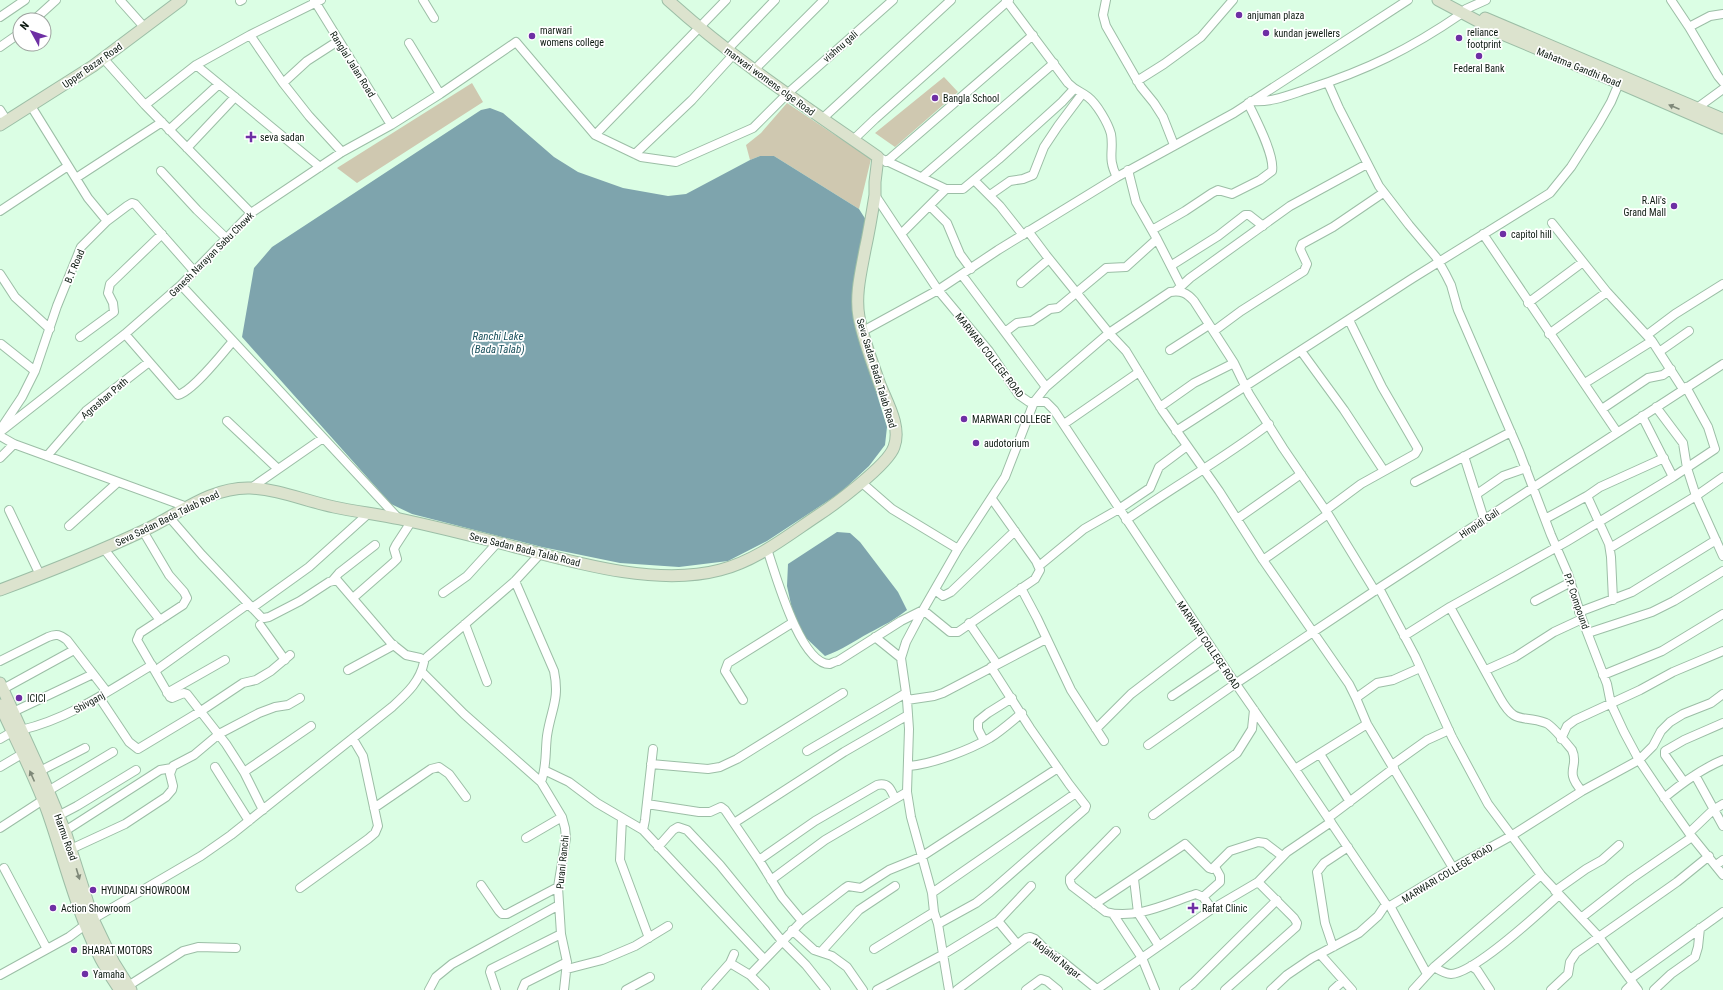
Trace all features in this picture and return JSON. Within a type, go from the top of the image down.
[{"type":"street","points":[[0,17],[25,0]]},
{"type":"street","points":[[43,12],[56,0]]},
{"type":"street","points":[[120,0],[145,28]]},
{"type":"street","name":"Upper Bazar Road","points":[[4,123],[103,58],[181,0]]},
{"type":"street","points":[[423,0],[434,18]]},
{"type":"street","name":"marwari womens clge Road","points":[[668,0],[699,28],[754,72],[882,160]]},
{"type":"street","points":[[595,134],[726,0]]},
{"type":"street","points":[[635,154],[692,100],[775,0]]},
{"type":"street","points":[[754,72],[824,0]]},
{"type":"street","name":"vishnu gali","points":[[595,134],[640,157],[676,162],[753,128],[787,94],[893,0]]},
{"type":"street","points":[[822,119],[951,0]]},
{"type":"street","points":[[1106,0],[1103,9],[1104,21],[1137,80],[1160,112],[1174,145]]},
{"type":"street","points":[[1137,80],[1164,64],[1196,41],[1233,0]]},
{"type":"street","points":[[863,331],[938,290],[1026,233],[1128,170],[1234,113],[1408,0]]},
{"type":"street","name":"Mahatma Gandhi Road","points":[[1438,0],[1723,119]]},
{"type":"street","name":"Mahatma Gandhi Road","points":[[1451,0],[1463,11],[1502,34],[1619,82],[1723,128]]},
{"type":"street","points":[[1250,102],[1264,102],[1328,82],[1383,61],[1433,33],[1463,11],[1486,0]]},
{"type":"street","points":[[1671,0],[1723,82]]},
{"type":"street","points":[[145,105],[196,65],[250,35],[317,1]]},
{"type":"street","name":"Ranglal Jalan Road","points":[[317,1],[338,41],[391,125]]},
{"type":"street","points":[[853,140],[1008,1],[1074,89],[1093,102],[1110,133],[1111,164],[1117,177]]},
{"type":"street","points":[[1689,27],[1710,16],[1723,14]]},
{"type":"street","points":[[250,35],[283,83],[309,116],[342,152]]},
{"type":"street","points":[[875,195],[875,182],[882,160],[1033,35]]},
{"type":"street","points":[[0,47],[12,39]]},
{"type":"street","points":[[283,83],[307,61],[338,41]]},
{"type":"street","name":"Ganesh Narayan Sabu Chowk","points":[[0,430],[125,334],[181,285],[251,213],[342,152],[391,125],[440,94],[516,42],[595,134]]},
{"type":"street","points":[[409,43],[440,94]]},
{"type":"street","points":[[103,58],[145,105],[251,213]]},
{"type":"street","points":[[922,177],[1054,63]]},
{"type":"street","points":[[196,65],[320,166]]},
{"type":"street","name":"P.P. Compound","points":[[1328,82],[1367,164],[1383,193],[1439,262],[1451,285],[1458,310],[1526,468],[1571,582],[1580,615],[1603,675],[1611,704],[1639,760],[1691,835],[1709,856],[1719,863],[1723,875]]},
{"type":"street","points":[[1176,431],[1245,385],[1301,351],[1483,234],[1541,200],[1560,182],[1606,110],[1619,82]]},
{"type":"street","points":[[169,130],[219,84]]},
{"type":"street","points":[[882,160],[922,177],[946,190],[963,189],[1053,110],[1074,89]]},
{"type":"street","points":[[1697,108],[1723,89]]},
{"type":"street","points":[[990,195],[1010,181],[1023,179],[1033,175],[1044,147],[1082,94]]},
{"type":"street","points":[[187,148],[235,97]]},
{"type":"street","points":[[1152,230],[1218,190],[1232,194],[1260,180],[1272,171],[1270,153],[1250,102]]},
{"type":"street","points":[[31,106],[88,198],[107,221]]},
{"type":"street","points":[[0,110],[4,123]]},
{"type":"street","points":[[76,178],[162,122]]},
{"type":"street","points":[[949,990],[944,954],[934,912],[932,893],[911,817],[907,792],[909,766],[908,715],[907,696],[901,658],[906,642],[958,549],[992,499],[1012,462],[1034,402],[1046,387],[1109,333],[1178,288],[1290,206],[1311,193],[1367,164]]},
{"type":"street","points":[[0,211],[68,166]]},
{"type":"street","points":[[1128,170],[1131,187],[1136,202],[1172,265],[1178,288],[1189,295],[1212,328],[1234,363],[1268,424],[1377,589],[1404,636],[1449,730],[1481,792],[1511,836],[1541,875],[1599,937],[1634,984]]},
{"type":"street","points":[[161,171],[196,210],[226,238]]},
{"type":"street","points":[[974,180],[1026,233],[1109,333],[1126,351],[1160,407],[1237,519],[1262,560],[1349,684],[1366,724],[1453,868]]},
{"type":"street","points":[[901,234],[946,190]]},
{"type":"street","points":[[1170,350],[1241,311],[1304,271],[1307,264],[1300,249],[1302,244],[1333,227],[1383,193]]},
{"type":"street","name":"MARWARI COLLEGE ROAD","points":[[875,195],[938,290],[989,351],[1019,395],[1029,402],[1042,402],[1050,404],[1235,684],[1296,769],[1388,905],[1511,836],[1582,791],[1639,760],[1653,746],[1661,730],[1670,722],[1683,714],[1710,703],[1723,694]]},
{"type":"street","name":"Seva Sadan Bada Talab Road","points":[[0,590],[104,549],[170,518],[209,495],[228,489],[251,488],[281,493],[317,504],[398,518],[498,542],[558,559],[640,574],[696,574],[724,570],[734,566],[767,549],[830,507],[861,482],[892,452],[896,436],[892,415],[863,331],[858,310],[859,283],[875,195]]},
{"type":"street","name":"B.T Road","points":[[0,430],[22,397],[35,371],[57,306],[81,247],[107,221],[127,206],[132,203],[135,204],[194,270]]},
{"type":"street","points":[[930,206],[947,223],[960,254],[971,269]]},
{"type":"street","points":[[1172,265],[1218,236],[1245,215],[1249,215],[1263,226]]},
{"type":"street","points":[[1404,636],[1450,607],[1600,521],[1673,477],[1715,449],[1708,427],[1685,388],[1650,338],[1607,292],[1552,223]]},
{"type":"street","points":[[80,337],[114,312],[113,303],[108,293],[110,284],[162,234]]},
{"type":"street","points":[[1483,234],[1528,303],[1617,432]]},
{"type":"street","points":[[1005,332],[1020,322],[1027,322],[1037,319],[1050,309],[1061,306],[1106,268],[1126,267],[1157,239]]},
{"type":"street","points":[[1021,283],[1048,259]]},
{"type":"street","points":[[1528,303],[1583,262]]},
{"type":"street","points":[[0,274],[14,297],[50,329]]},
{"type":"street","points":[[962,275],[1046,387]]},
{"type":"street","points":[[1584,383],[1650,338],[1675,314],[1723,284]]},
{"type":"street","points":[[181,285],[398,518]]},
{"type":"street","points":[[1549,334],[1607,292]]},
{"type":"street","points":[[1262,560],[1327,512],[1361,484],[1415,454],[1418,449],[1382,387],[1349,320]]},
{"type":"street","points":[[1659,352],[1689,330]]},
{"type":"street","points":[[125,334],[178,395],[184,394],[233,341]]},
{"type":"street","points":[[1,344],[35,371]]},
{"type":"street","points":[[1301,351],[1344,410],[1384,471]]},
{"type":"street","name":"Agrashan Path","points":[[47,456],[86,411],[148,362]]},
{"type":"street","points":[[1160,407],[1194,383],[1234,363]]},
{"type":"street","name":"Hinpidi Gali","points":[[1148,745],[1312,632],[1723,364]]},
{"type":"street","points":[[1602,409],[1648,378],[1663,375],[1671,369]]},
{"type":"street","points":[[1064,424],[1139,372]]},
{"type":"street","points":[[1656,407],[1683,443],[1687,468],[1696,496],[1723,556]]},
{"type":"street","points":[[1642,416],[1673,477]]},
{"type":"street","points":[[227,421],[278,469]]},
{"type":"street","points":[[1126,520],[1162,494],[1204,470],[1268,424]]},
{"type":"street","points":[[1415,482],[1511,432]]},
{"type":"street","points":[[0,436],[14,444],[187,507]]},
{"type":"street","points":[[251,488],[324,438]]},
{"type":"street","points":[[0,458],[14,444]]},
{"type":"street","points":[[1039,566],[1084,529],[1119,509],[1150,488],[1159,467],[1187,446]]},
{"type":"street","points":[[1464,456],[1484,519]]},
{"type":"street","points":[[1545,519],[1587,496],[1600,487],[1664,458]]},
{"type":"street","points":[[1477,494],[1503,476],[1526,468]]},
{"type":"street","points":[[1237,519],[1301,474]]},
{"type":"street","points":[[1610,548],[1696,496],[1723,477]]},
{"type":"street","points":[[70,526],[118,482]]},
{"type":"street","points":[[861,482],[892,509],[958,549]]},
{"type":"street","points":[[1587,496],[1600,521],[1610,548],[1613,600]]},
{"type":"street","points":[[923,610],[954,633],[958,632],[1038,575],[1040,570],[1039,566],[992,499]]},
{"type":"street","points":[[9,510],[40,575]]},
{"type":"street","name":"Shivganj","points":[[0,740],[17,731],[46,723],[79,708],[154,668],[309,567],[369,514]]},
{"type":"street","points":[[170,518],[202,556],[250,606],[264,618],[269,617],[300,601],[334,580],[339,573],[375,545]]},
{"type":"street","points":[[353,598],[386,571],[397,559],[394,549],[411,522]]},
{"type":"street","points":[[143,531],[169,575],[184,592],[187,598],[183,605],[144,630],[138,636],[137,640],[172,698],[184,693],[187,694],[219,734],[244,772],[263,810]]},
{"type":"street","points":[[935,590],[943,596],[951,592],[1015,531]]},
{"type":"street","points":[[1486,670],[1515,657],[1580,615],[1625,596],[1716,540]]},
{"type":"street","points":[[443,593],[467,576],[498,542]]},
{"type":"street","points":[[104,549],[160,620]]},
{"type":"street","points":[[767,549],[792,623],[815,656],[829,664],[838,661],[900,621],[923,610]]},
{"type":"street","points":[[0,975],[69,937],[89,922],[201,856],[249,821],[353,739],[405,695],[414,685],[422,672],[424,659],[515,581],[540,554]]},
{"type":"street","points":[[1588,633],[1652,612],[1674,601],[1723,571]]},
{"type":"street","points":[[334,580],[341,583],[394,645],[406,655],[424,659]]},
{"type":"street","points":[[515,581],[554,671],[557,686],[556,700],[547,735],[546,771],[541,782]]},
{"type":"street","points":[[1535,601],[1571,582]]},
{"type":"street","points":[[1021,588],[1071,690],[1104,741]]},
{"type":"street","points":[[1450,607],[1509,712],[1514,717],[1546,724],[1570,747],[1574,754],[1571,774],[1573,780],[1582,791]]},
{"type":"street","points":[[1603,675],[1662,651],[1723,614]]},
{"type":"street","points":[[743,700],[725,671],[728,663],[792,623]]},
{"type":"street","points":[[938,924],[986,896],[1085,809],[1086,806],[1058,768],[1012,698],[969,623]]},
{"type":"street","points":[[465,624],[487,682]]},
{"type":"street","points":[[99,697],[129,742],[138,749],[244,683],[256,680],[271,671],[287,658],[260,625]]},
{"type":"street","points":[[0,661],[56,634],[60,635],[67,640],[107,692]]},
{"type":"street","points":[[875,637],[901,658]]},
{"type":"street","points":[[1096,729],[1131,694],[1204,638]]},
{"type":"street","points":[[807,751],[907,696],[934,696],[943,693],[1046,639]]},
{"type":"street","points":[[348,670],[394,645]]},
{"type":"street","points":[[1,686],[74,650]]},
{"type":"street","points":[[1561,738],[1570,723],[1640,690],[1673,672],[1723,651]]},
{"type":"street","points":[[168,693],[225,660]]},
{"type":"street","points":[[1172,696],[1221,663]]},
{"type":"street","points":[[1356,698],[1377,683],[1393,680],[1420,668]]},
{"type":"street","name":"Purani Ranchi","points":[[422,672],[464,714],[541,782],[562,817],[566,838],[558,887],[561,934],[567,966],[564,990]]},
{"type":"street","points":[[13,712],[93,674]]},
{"type":"street","name":"Harmu Road","points":[[1,686],[13,712],[22,754],[58,816],[65,831],[71,849],[89,922]]},
{"type":"street","points":[[651,764],[708,769],[720,766],[737,758],[843,693]]},
{"type":"street","points":[[71,849],[125,824],[166,797],[172,790],[173,786],[170,774],[172,768],[177,763],[194,755],[219,734],[259,713],[275,707],[288,705],[300,698]]},
{"type":"street","points":[[984,741],[978,729],[978,721],[1012,698]]},
{"type":"street","name":"Harmu Road","points":[[0,705],[40,771],[46,795],[100,956],[126,989]]},
{"type":"street","points":[[1153,815],[1237,753],[1252,729],[1254,710]]},
{"type":"street","points":[[909,766],[928,764],[984,741],[1000,731],[1022,713]]},
{"type":"street","points":[[734,823],[844,752],[908,715]]},
{"type":"street","points":[[1684,782],[1665,755],[1665,751],[1723,723]]},
{"type":"street","points":[[1296,769],[1366,724]]},
{"type":"street","points":[[244,772],[311,726]]},
{"type":"street","points":[[1097,990],[1212,909],[1258,882],[1282,856],[1330,820],[1393,767],[1427,740],[1449,730]]},
{"type":"street","points":[[300,888],[375,833],[378,826],[363,756],[353,739]]},
{"type":"street","points":[[40,771],[85,748]]},
{"type":"street","points":[[643,830],[653,749]]},
{"type":"street","points":[[0,828],[46,795],[113,752]]},
{"type":"street","points":[[0,767],[22,754]]},
{"type":"street","points":[[1320,754],[1350,802]]},
{"type":"street","points":[[1664,798],[1684,782],[1712,764],[1723,760]]},
{"type":"street","points":[[215,767],[249,821]]},
{"type":"street","points":[[374,808],[432,768],[439,767],[449,774],[466,797]]},
{"type":"street","points":[[65,831],[160,770],[172,768]]},
{"type":"street","points":[[750,975],[792,930],[848,886],[861,888],[878,876],[921,857],[1058,768]]},
{"type":"street","points":[[58,816],[136,770]]},
{"type":"street","points":[[546,771],[569,782],[597,803],[643,830],[764,959]]},
{"type":"street","points":[[1695,775],[1723,826]]},
{"type":"street","points":[[759,860],[815,821],[877,785],[883,783],[888,785],[895,799]]},
{"type":"street","points":[[771,880],[824,840],[907,792]]},
{"type":"street","points":[[932,893],[1076,793]]},
{"type":"street","points":[[647,804],[699,812],[710,812],[721,807],[726,810],[782,897],[802,921]]},
{"type":"street","points":[[1581,918],[1691,835],[1713,810],[1723,804]]},
{"type":"street","points":[[526,838],[562,817]]},
{"type":"street","points":[[622,818],[620,860],[649,938]]},
{"type":"street","points":[[658,847],[678,827],[687,830],[720,865],[782,941],[806,965],[826,990]]},
{"type":"street","points":[[1116,831],[1070,878],[1072,886],[1106,912],[1113,914],[1120,915],[1138,913],[1196,894],[1203,897],[1212,909]]},
{"type":"street","points":[[1095,904],[1185,844],[1209,868],[1216,867],[1230,851],[1258,842],[1265,843],[1282,856]]},
{"type":"street","points":[[1434,967],[1451,974],[1471,966],[1488,956],[1582,871],[1602,860],[1619,845]]},
{"type":"street","points":[[1333,947],[1325,923],[1317,872],[1324,864],[1348,847]]},
{"type":"street","points":[[1551,990],[1568,974],[1573,957],[1677,882],[1709,856]]},
{"type":"street","points":[[1203,897],[1220,882],[1220,876],[1216,867]]},
{"type":"street","points":[[4,868],[47,949]]},
{"type":"street","points":[[1413,990],[1434,967],[1541,875]]},
{"type":"street","points":[[1134,879],[1138,913],[1159,946]]},
{"type":"street","points":[[1225,990],[1296,927],[1297,923],[1294,918],[1258,882]]},
{"type":"street","points":[[481,885],[502,914],[507,914],[558,887]]},
{"type":"street","points":[[821,952],[859,910],[895,886]]},
{"type":"street","points":[[877,990],[944,954],[998,921],[1031,886]]},
{"type":"street","points":[[1184,990],[1276,900]]},
{"type":"street","points":[[429,990],[436,978],[452,964],[559,905]]},
{"type":"street","points":[[1271,990],[1287,976],[1320,954],[1359,933],[1388,905],[1427,974]]},
{"type":"street","points":[[874,949],[934,912]]},
{"type":"street","points":[[1626,990],[1700,928],[1723,912]]},
{"type":"street","points":[[1113,914],[1142,958],[1155,990]]},
{"type":"street","points":[[998,921],[1017,944]]},
{"type":"street","points":[[522,990],[525,983],[567,966],[602,960],[649,938],[668,926]]},
{"type":"street","points":[[1654,990],[1670,974],[1695,957],[1698,947],[1700,928]]},
{"type":"street","points":[[792,930],[814,950],[832,956],[847,968],[864,990]]},
{"type":"street","points":[[496,990],[490,972],[491,970],[561,934]]},
{"type":"street","name":"Mojahid Nagar","points":[[957,990],[1017,944],[1030,937],[1035,939],[1047,951],[1062,961],[1097,990]]},
{"type":"street","points":[[126,989],[183,951],[198,947],[236,948]]},
{"type":"street","points":[[706,990],[730,963],[734,954]]},
{"type":"street","points":[[1320,954],[1352,990]]},
{"type":"street","points":[[730,963],[750,975],[765,990]]},
{"type":"street","points":[[1471,966],[1477,970],[1490,990]]},
{"type":"street","points":[[626,990],[650,977]]},
{"type":"street","points":[[1026,990],[1041,979],[1047,981],[1058,990]]},
{"type":"street","points":[[1333,990],[1344,981]]},
{"type":"shaded area","points":[[944,77],[958,92],[895,147],[875,133]]},
{"type":"shaded area","points":[[472,83],[483,102],[357,183],[337,168]]},
{"type":"shaded area","points":[[787,103],[871,159],[859,209],[774,156],[760,156],[750,160],[746,145],[761,133]]},
{"type":"water","name":"Ranchi Lake (Bada Talab)","points":[[490,108],[503,113],[554,157],[578,172],[623,188],[668,196],[686,194],[750,160],[760,156],[774,156],[859,209],[866,220],[854,282],[853,312],[887,427],[885,445],[869,466],[840,493],[767,541],[728,561],[679,567],[620,563],[542,547],[412,514],[391,504],[242,337],[254,268],[272,247],[481,110]]},
{"type":"water","points":[[837,532],[850,533],[860,542],[898,592],[907,610],[888,623],[825,656],[804,636],[792,609],[787,586],[788,564]]},
{"type":"place","name":"anjuman plaza","points":[[1239,15]]},
{"type":"place","name":"kundan jewellers","points":[[1266,33]]},
{"type":"place","name":"marwari womens college","points":[[532,36]]},
{"type":"place","name":"reliance footprint","points":[[1459,38]]},
{"type":"place","name":"Federal Bank","points":[[1479,56]]},
{"type":"place","name":"Bangla School","points":[[935,98]]},
{"type":"place","name":"seva sadan","points":[[251,137]]},
{"type":"place","name":"R.Ali's Grand Mall","points":[[1674,206]]},
{"type":"place","name":"capitol hill","points":[[1503,234]]},
{"type":"place","name":"MARWARI COLLEGE","points":[[964,419]]},
{"type":"place","name":"audotorium","points":[[976,443]]},
{"type":"place","name":"ICICI","points":[[19,698]]},
{"type":"place","name":"HYUNDAI SHOWROOM","points":[[93,890]]},
{"type":"place","name":"Action Showroom","points":[[53,908]]},
{"type":"place","name":"Rafat Clinic","points":[[1193,908]]},
{"type":"place","name":"BHARAT MOTORS","points":[[74,950]]},
{"type":"place","name":"Yamaha","points":[[85,974]]}]
